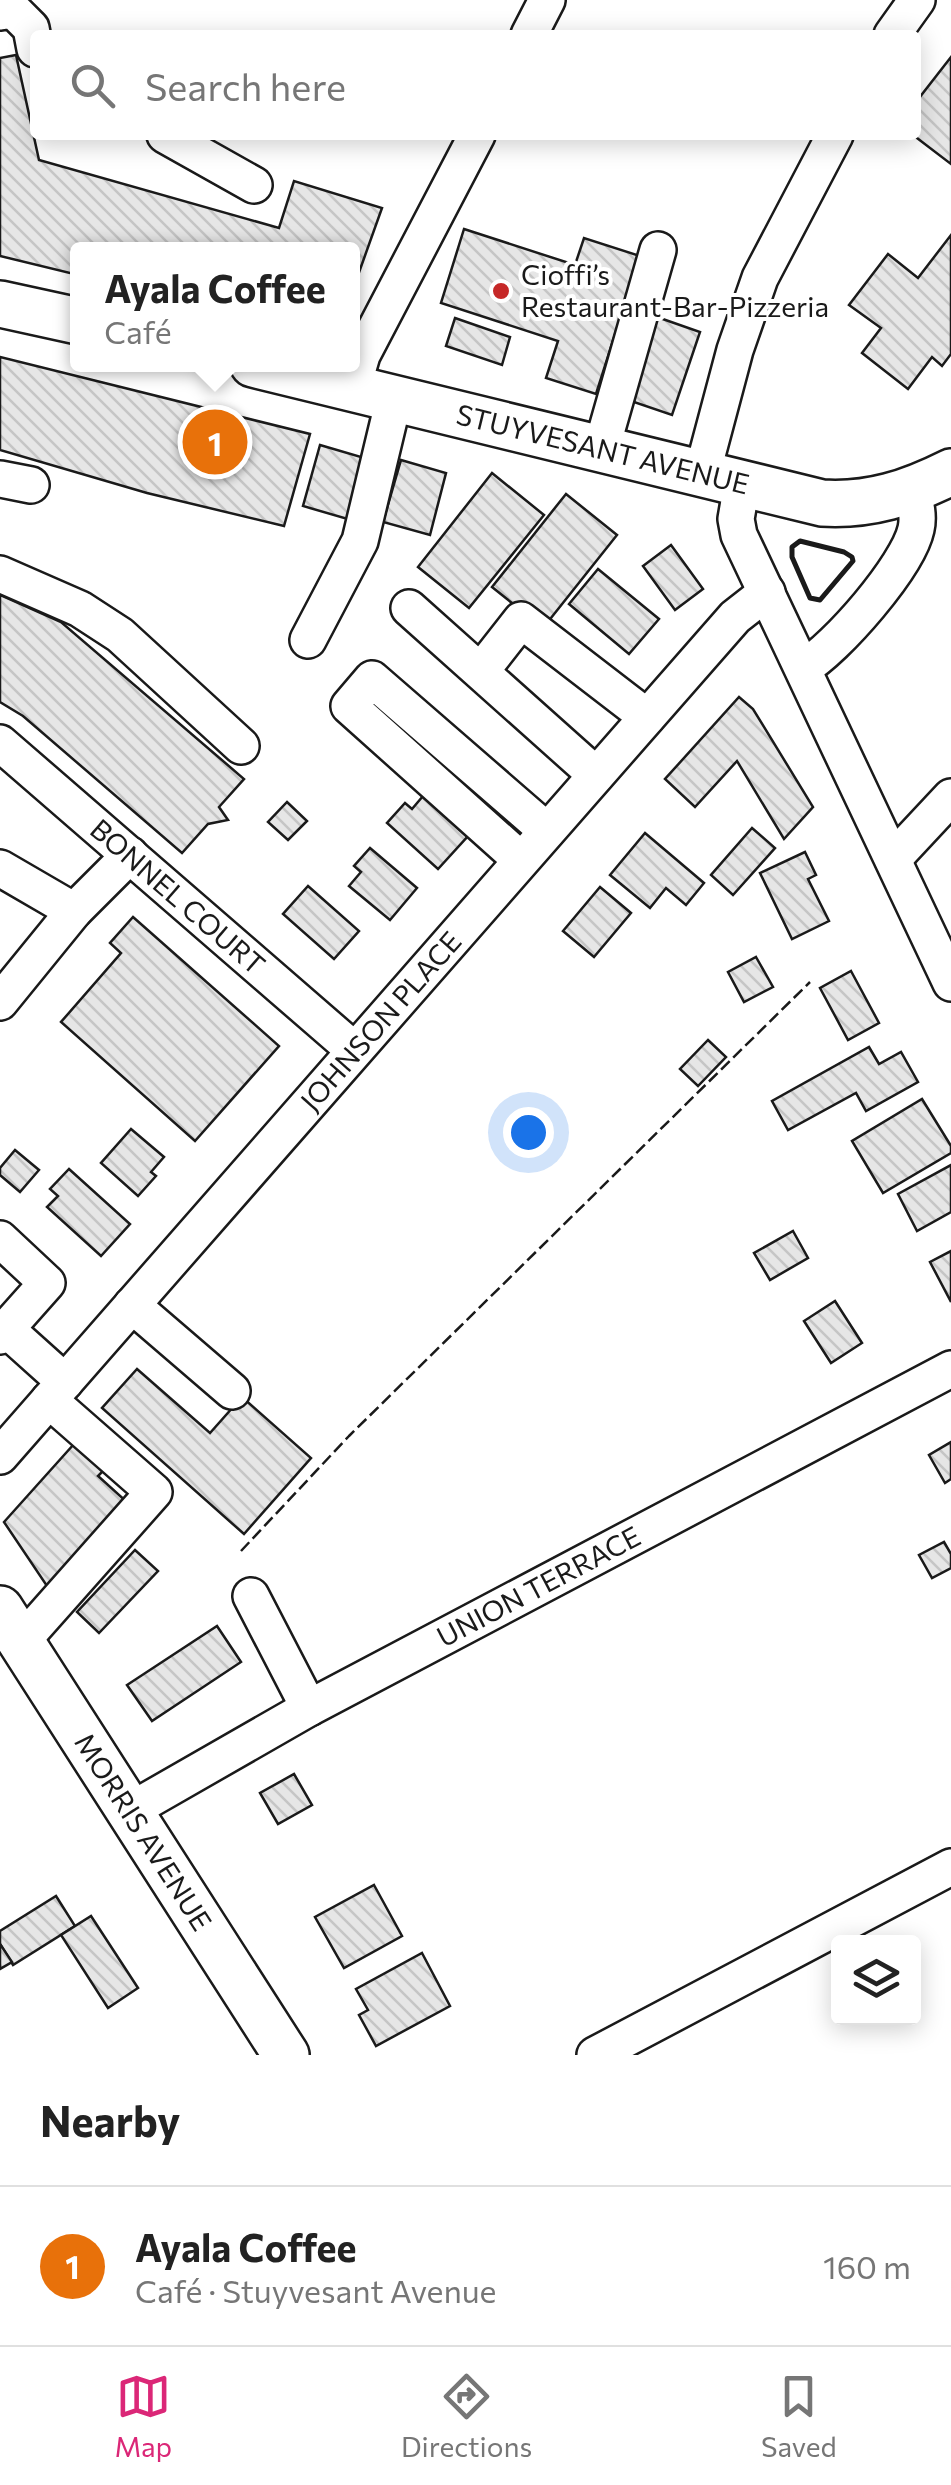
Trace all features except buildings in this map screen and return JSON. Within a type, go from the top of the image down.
[{"type":"main road","points":[[0,304],[70,319]]},
{"type":"main road","name":"STUYVESANT AVENUE","points":[[285,372],[799,499],[867,503],[931,481]]},
{"type":"main road","name":"MORRIS AVENUE","points":[[10,1626],[286,2055]]},
{"type":"street","points":[[531,30],[547,0]]},
{"type":"street","points":[[896,30],[917,0]]},
{"type":"street","points":[[0,12],[13,10],[30,30]]},
{"type":"street","points":[[174,140],[254,185]]},
{"type":"street","points":[[308,640],[360,540],[373,394],[362,356],[474,140]]},
{"type":"street","points":[[832,140],[760,278],[736,350],[722,479],[739,535],[951,984]]},
{"type":"street","points":[[601,450],[658,250]]},
{"type":"street","points":[[803,668],[839,640],[908,550],[931,481]]},
{"type":"street","points":[[0,574],[80,608],[120,636],[240,746]]},
{"type":"street","name":"JOHNSON PLACE","points":[[0,1456],[735,617],[767,592]]},
{"type":"street","points":[[409,608],[596,775]]},
{"type":"street","points":[[481,671],[521,620],[647,718]]},
{"type":"street","points":[[521,860],[349,706],[372,679],[547,831]]},
{"type":"street","name":"BONNEL COURT","points":[[0,743],[354,1050]]},
{"type":"street","points":[[893,859],[951,797]]},
{"type":"street","points":[[488,831],[514,802]]},
{"type":"street","points":[[0,1002],[74,911],[130,855]]},
{"type":"street","points":[[0,868],[74,911]]},
{"type":"street","points":[[0,1239],[47,1283],[3,1333],[154,1492],[10,1626]]},
{"type":"street","points":[[132,1305],[232,1391]]},
{"type":"street","name":"UNION TERRACE","points":[[131,1810],[309,1708],[951,1368]]},
{"type":"street","points":[[251,1596],[309,1708]]},
{"type":"street","points":[[595,2055],[951,1867]]},
{"type":"fence","points":[[241,1551],[349,1436],[810,982]]},
{"type":"wall","points":[[800,541],[852,557],[853,561],[820,600],[810,598],[792,557],[792,547],[800,541]]},
{"type":"place","name":"Cioffi’s Restaurant-Bar-Pizzeria","points":[[501,291]]},
{"type":"place","name":"Ayala Coffee","points":[[215,442]]}]
